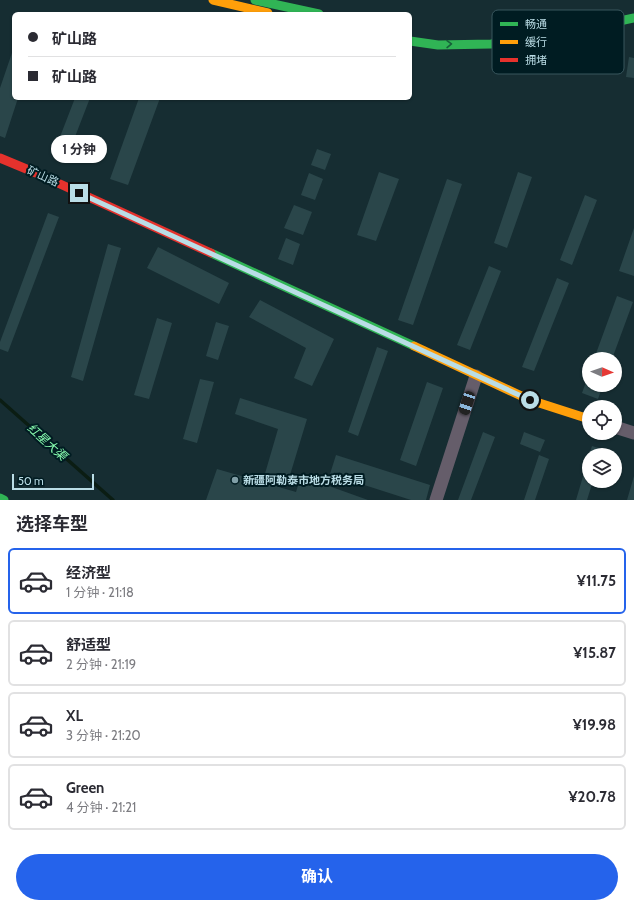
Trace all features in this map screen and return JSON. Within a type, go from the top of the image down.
[{"type":"street","points":[[213,0],[264,12]]},
{"type":"street","points":[[255,0],[310,12]]},
{"type":"street","points":[[624,20],[634,18]]},
{"type":"street","points":[[412,41],[438,44],[492,44]]},
{"type":"street","name":"矿山路","points":[[0,158],[36,173],[476,376],[530,400],[582,417]]},
{"type":"street","points":[[436,500],[476,376]]},
{"type":"street","points":[[622,429],[634,432]]},
{"type":"street","points":[[0,498],[4,500]]},
{"type":"building","points":[[12,53],[12,100],[17,100],[5,138],[0,136],[0,88]]},
{"type":"building","points":[[629,57],[634,58],[634,78],[626,77]]},
{"type":"building","points":[[74,100],[89,100],[66,160],[53,155]]},
{"type":"building","points":[[138,100],[159,100],[128,185],[110,179]]},
{"type":"building","points":[[317,149],[331,154],[325,170],[311,165]]},
{"type":"building","points":[[379,172],[399,179],[376,241],[357,235]]},
{"type":"building","points":[[518,172],[532,177],[507,248],[494,243]]},
{"type":"building","points":[[309,173],[323,179],[315,200],[301,195]]},
{"type":"building","points":[[447,179],[462,184],[413,325],[398,320]]},
{"type":"building","points":[[585,195],[597,200],[572,265],[560,260]]},
{"type":"building","points":[[294,205],[312,212],[303,235],[284,228]]},
{"type":"building","points":[[48,213],[59,217],[8,352],[0,349],[0,342]]},
{"type":"building","points":[[634,228],[634,276],[619,271]]},
{"type":"building","points":[[286,238],[300,244],[293,265],[278,259]]},
{"type":"building","points":[[108,244],[121,248],[83,381],[71,377]]},
{"type":"building","points":[[158,247],[229,283],[219,304],[147,268]]},
{"type":"building","points":[[489,266],[501,271],[470,350],[457,345]]},
{"type":"building","points":[[557,278],[569,283],[534,371],[522,367]]},
{"type":"building","points":[[617,296],[633,302],[615,352],[597,352]]},
{"type":"building","points":[[260,300],[334,339],[312,386],[294,378],[306,348],[249,317]]},
{"type":"building","points":[[157,318],[172,323],[149,399],[134,395]]},
{"type":"building","points":[[216,322],[229,326],[218,360],[206,356]]},
{"type":"building","points":[[377,347],[388,351],[358,436],[348,432]]},
{"type":"building","points":[[200,379],[214,382],[197,443],[183,439]]},
{"type":"building","points":[[427,382],[443,388],[416,466],[400,460]]},
{"type":"building","points":[[582,392],[600,392],[598,399]]},
{"type":"building","points":[[240,398],[307,419],[287,485],[264,477],[278,429],[235,414]]},
{"type":"building","points":[[483,432],[495,437],[471,500],[458,500]]},
{"type":"building","points":[[524,432],[545,440],[540,452],[520,444]]},
{"type":"building","points":[[336,455],[430,485],[426,500],[411,500],[330,474]]},
{"type":"building","points":[[539,455],[549,459],[535,500],[524,500]]},
{"type":"building","name":"新疆阿勒泰市地方税务局","points":[[217,469],[296,492],[301,476],[368,500],[206,500]]},
{"type":"building","points":[[634,476],[634,500],[627,500]]},
{"type":"building","points":[[582,480],[582,488],[591,488],[587,500],[576,500]]},
{"type":"waterway","name":"红星大渠","points":[[0,400],[113,500]]},
{"type":"traffic: fast","points":[[255,0],[310,12]]},
{"type":"traffic: fast","points":[[624,20],[634,18]]},
{"type":"traffic: fast","points":[[412,41],[438,45],[492,44]]},
{"type":"traffic: fast","points":[[211,253],[414,346]]},
{"type":"traffic: fast","points":[[0,498],[4,500]]},
{"type":"traffic: slow","points":[[213,0],[264,12]]},
{"type":"traffic: slow","points":[[414,346],[530,400],[582,417]]},
{"type":"traffic: jam","points":[[0,158],[211,253]]},
{"type":"place","name":"新疆阿勒泰市地方税务局","points":[[235,480]]},
{"type":"route","points":[[79,193],[530,400]]}]
